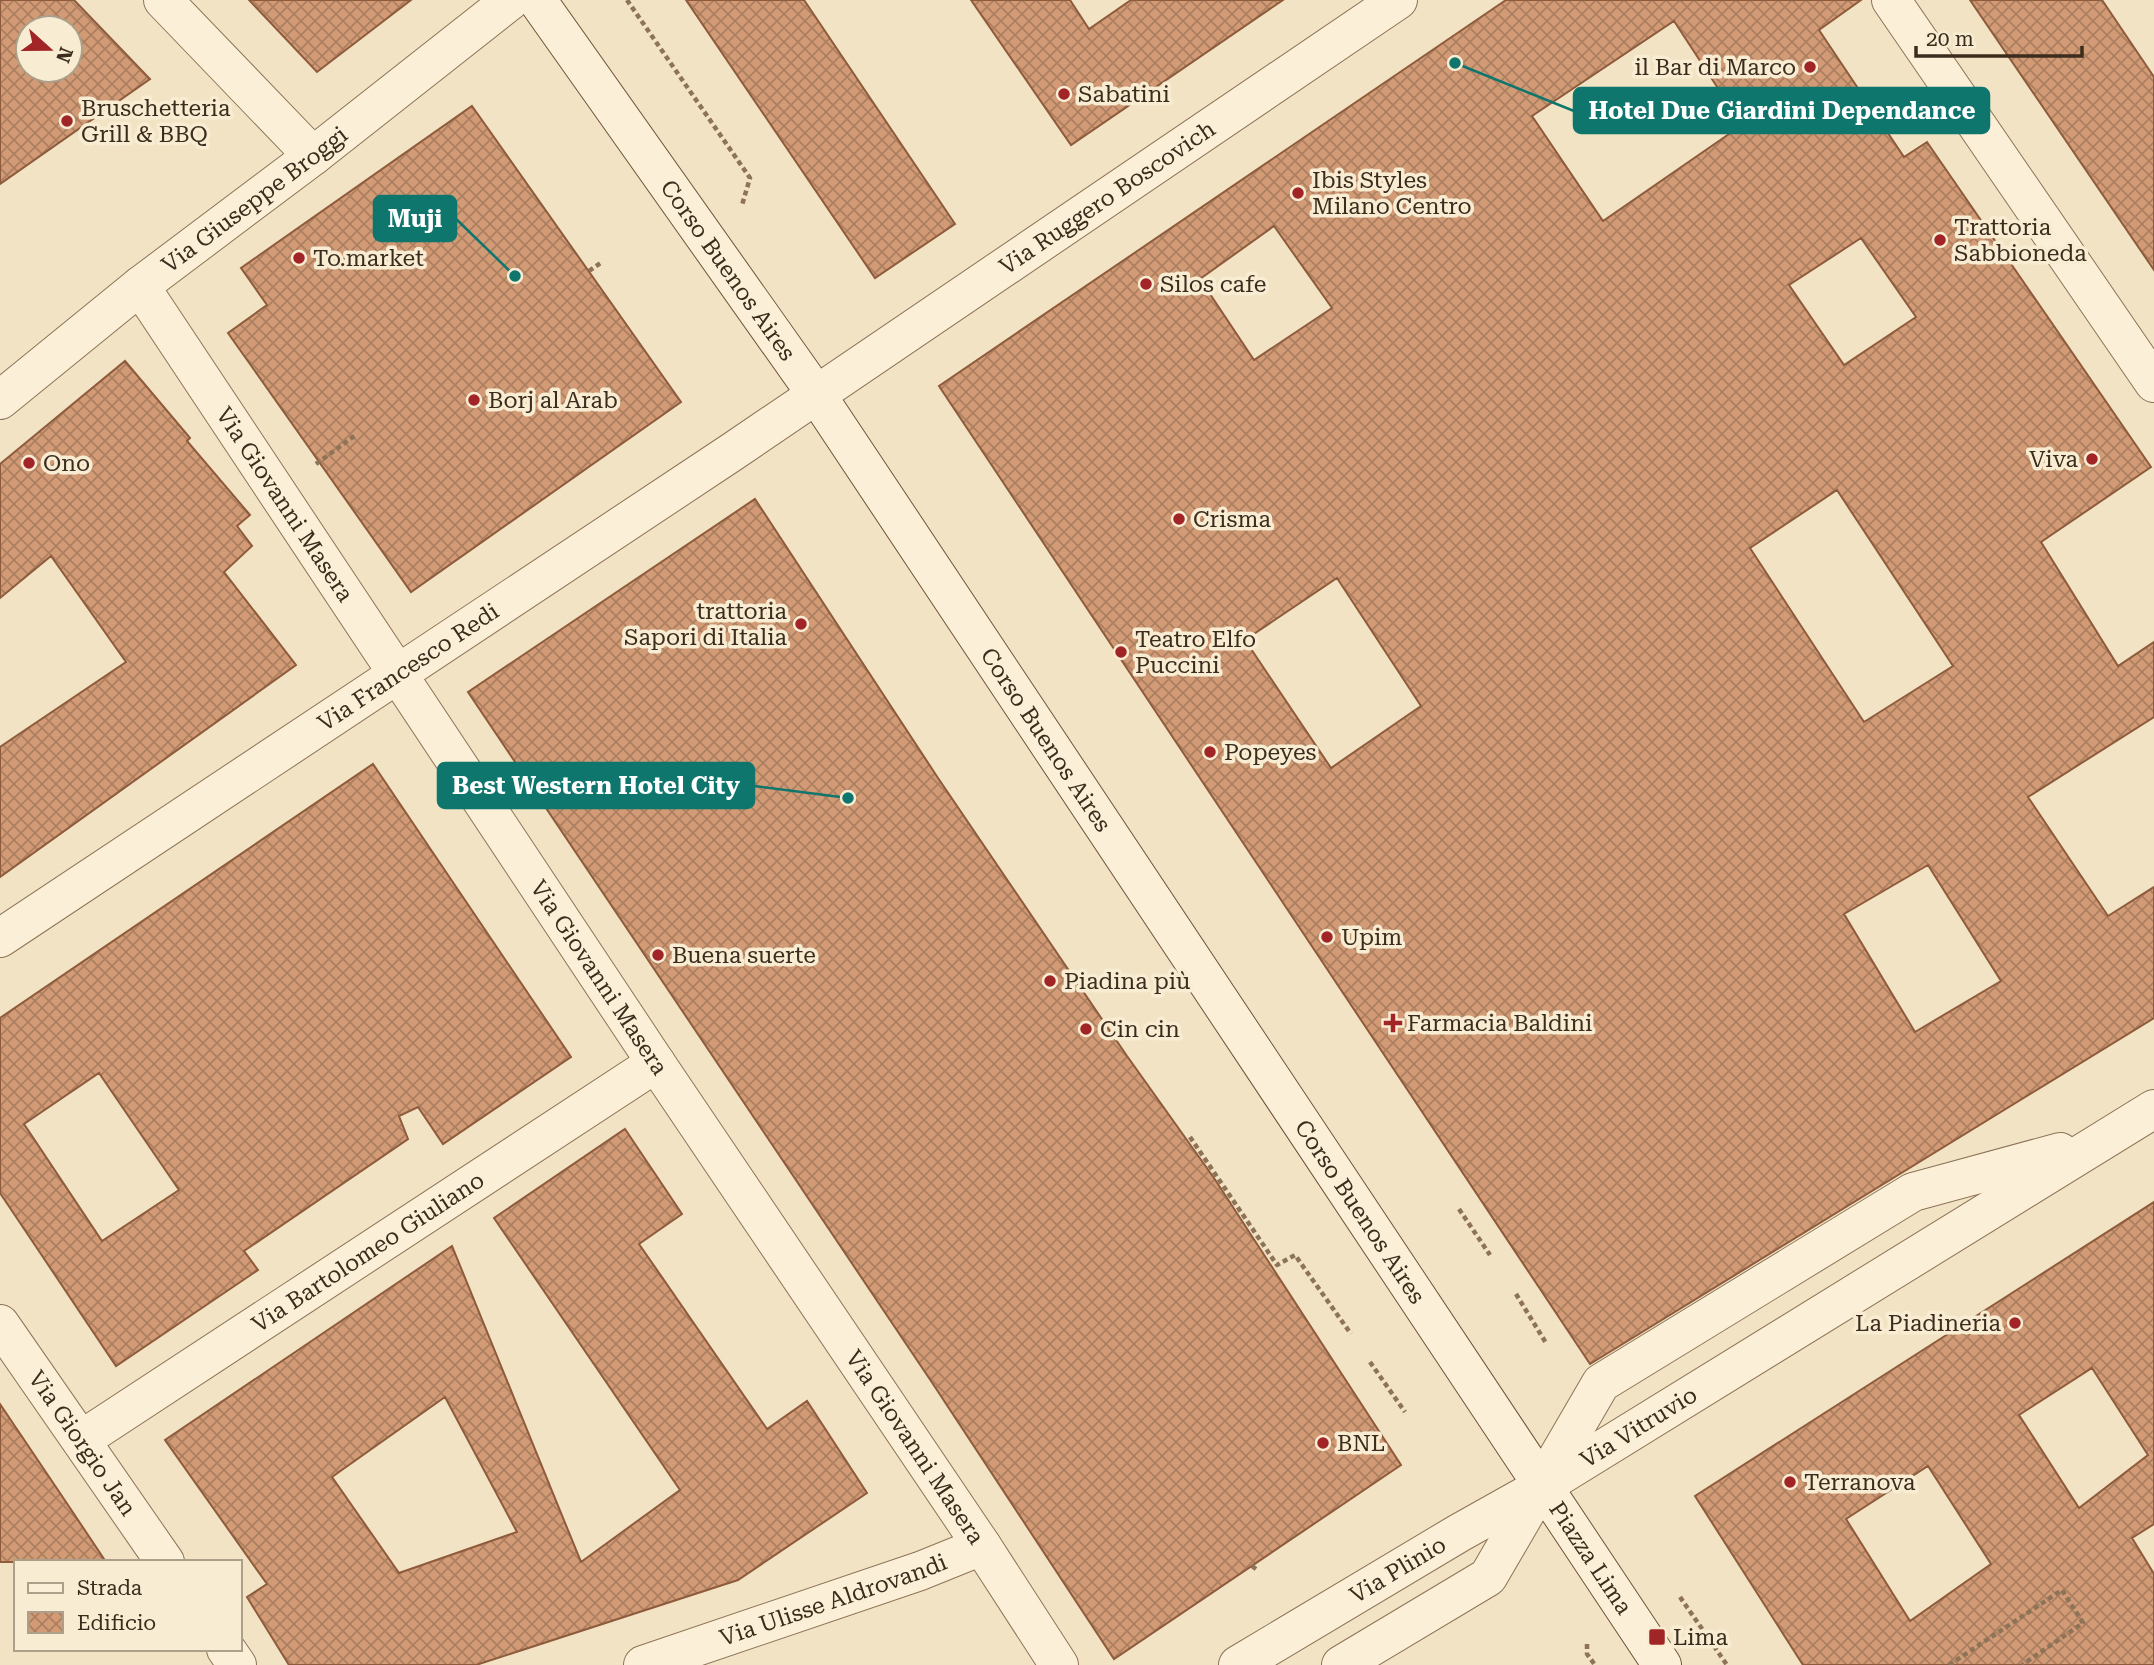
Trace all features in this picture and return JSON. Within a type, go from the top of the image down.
[{"type":"street","points":[[163,0],[313,156]]},
{"type":"street","name":"Via Giuseppe Broggi","points":[[0,400],[140,286],[313,156],[511,0]]},
{"type":"street","name":"Corso Buenos Aires","points":[[537,0],[816,394],[1539,1493]]},
{"type":"street","name":"Via Ruggero Boscovich","points":[[816,394],[1398,0]]},
{"type":"street","points":[[1891,0],[2154,383]]},
{"type":"street","name":"Via Giovanni Masera","points":[[140,286],[1059,1665]]},
{"type":"street","name":"Via Francesco Redi","points":[[0,938],[816,394]]},
{"type":"street","name":"Via Bartolomeo Giuliano","points":[[81,1440],[656,1063]]},
{"type":"street","name":"Via Vitruvio","points":[[1539,1493],[2154,1110]]},
{"type":"street","name":"Via Vitruvio","points":[[1539,1493],[1601,1383],[1913,1192],[2060,1153],[2074,1159]]},
{"type":"street","name":"Via Giorgio Jan","points":[[0,1324],[164,1560]]},
{"type":"street","points":[[1341,1665],[1488,1577],[1539,1493]]},
{"type":"street","name":"Via Plinio","points":[[1238,1665],[1539,1493]]},
{"type":"street","name":"Via Plinio","points":[[1258,1665],[1539,1493]]},
{"type":"street","name":"Piazza Lima","points":[[1539,1493],[1662,1665]]},
{"type":"street","name":"Via Ulisse Aldrovandi","points":[[643,1665],[920,1571],[982,1546]]},
{"type":"path","points":[[626,0],[750,178],[723,263]]},
{"type":"path","points":[[589,271],[602,262]]},
{"type":"path","points":[[312,466],[357,434]]},
{"type":"path","points":[[1191,1137],[1277,1265],[1294,1255],[1351,1334]]},
{"type":"path","points":[[1460,1209],[1490,1255]]},
{"type":"path","points":[[1516,1294],[1546,1343]]},
{"type":"path","points":[[1370,1362],[1405,1412]]},
{"type":"path","points":[[1949,1665],[2062,1590],[2083,1622],[2022,1665]]},
{"type":"building","points":[[0,0],[74,0],[150,79],[0,184]]},
{"type":"building","points":[[249,0],[411,0],[317,72]]},
{"type":"building","points":[[686,0],[804,0],[955,224],[875,278]]},
{"type":"building","points":[[971,0],[1070,0],[1089,29],[1131,0],[1283,0],[1071,145]]},
{"type":"building","points":[[1506,0],[1861,0],[1819,30],[1904,157],[1927,142],[2151,467],[2041,542],[2118,666],[2154,642],[2154,717],[2028,797],[2108,916],[2154,887],[2154,1018],[1590,1364],[939,386]],"holes":[[[1674,21],[1742,125],[1603,221],[1532,116]],[[1274,226],[1332,308],[1254,360],[1200,279]],[[1861,238],[1916,317],[1844,365],[1789,285]],[[1837,490],[1953,666],[1864,722],[1750,548]],[[1337,578],[1421,706],[1331,768],[1245,640]],[[1928,865],[2001,981],[1915,1032],[1844,914]]]},
{"type":"building","points":[[1970,0],[2102,0],[2154,77],[2154,270]]},
{"type":"building","points":[[472,106],[681,402],[411,592],[228,333],[267,305],[241,268]]},
{"type":"building","points":[[125,361],[190,438],[187,441],[250,515],[237,526],[252,546],[224,572],[296,665],[0,877],[0,747],[126,662],[51,556],[0,598],[0,464]]},
{"type":"building","points":[[755,499],[938,778],[1127,1056],[1214,1178],[1401,1465],[1114,1659],[931,1381],[468,692]]},
{"type":"building","points":[[373,764],[571,1057],[443,1144],[418,1107],[399,1116],[408,1139],[244,1251],[258,1270],[116,1366],[0,1193],[0,1018]],"holes":[[[99,1073],[179,1190],[102,1241],[24,1124]]]},
{"type":"building","points":[[625,1129],[682,1214],[639,1244],[767,1429],[807,1401],[867,1493],[738,1580],[476,1665],[289,1665],[247,1597],[267,1584],[165,1440],[452,1246],[581,1562],[680,1490],[494,1218]],"holes":[[[445,1397],[517,1532],[399,1573],[332,1477]]]},
{"type":"building","points":[[2154,1202],[2154,1524],[2132,1538],[2154,1574],[2154,1665],[1803,1665],[1695,1496]],"holes":[[[2092,1368],[2148,1455],[2079,1508],[2019,1415]],[[1928,1466],[1991,1564],[1910,1621],[1846,1519]]]},
{"type":"building","points":[[0,1404],[105,1560],[0,1562]]},
{"type":"place","name":"Hotel Due Giardini Dependance","points":[[1455,63]]},
{"type":"place","name":"il Bar di Marco","points":[[1810,67]]},
{"type":"place","name":"Sabatini","points":[[1064,94]]},
{"type":"place","name":"Bruschetteria Grill & BBQ","points":[[67,121]]},
{"type":"place","name":"Ibis Styles Milano Centro","points":[[1298,193]]},
{"type":"place","name":"Trattoria Sabbioneda","points":[[1940,240]]},
{"type":"place","name":"To.market","points":[[299,258]]},
{"type":"place","name":"Muji","points":[[515,276]]},
{"type":"place","name":"Silos cafe","points":[[1146,284]]},
{"type":"place","name":"Borj al Arab","points":[[474,400]]},
{"type":"place","name":"Viva","points":[[2092,459]]},
{"type":"place","name":"Ono","points":[[29,463]]},
{"type":"place","name":"Crisma","points":[[1179,519]]},
{"type":"place","name":"trattoria Sapori di Italia","points":[[801,624]]},
{"type":"place","name":"Teatro Elfo Puccini","points":[[1121,652]]},
{"type":"place","name":"Popeyes","points":[[1210,752]]},
{"type":"place","name":"Best Western Hotel City","points":[[848,798]]},
{"type":"place","name":"Upim","points":[[1327,937]]},
{"type":"place","name":"Buena suerte","points":[[658,955]]},
{"type":"place","name":"Piadina più","points":[[1050,981]]},
{"type":"place","name":"Farmacia Baldini","points":[[1393,1023]]},
{"type":"place","name":"Cin cin","points":[[1086,1029]]},
{"type":"place","name":"La Piadineria","points":[[2015,1323]]},
{"type":"place","name":"BNL","points":[[1323,1443]]},
{"type":"place","name":"Terranova","points":[[1790,1482]]},
{"type":"place","name":"Lima","points":[[1657,1637]]}]
